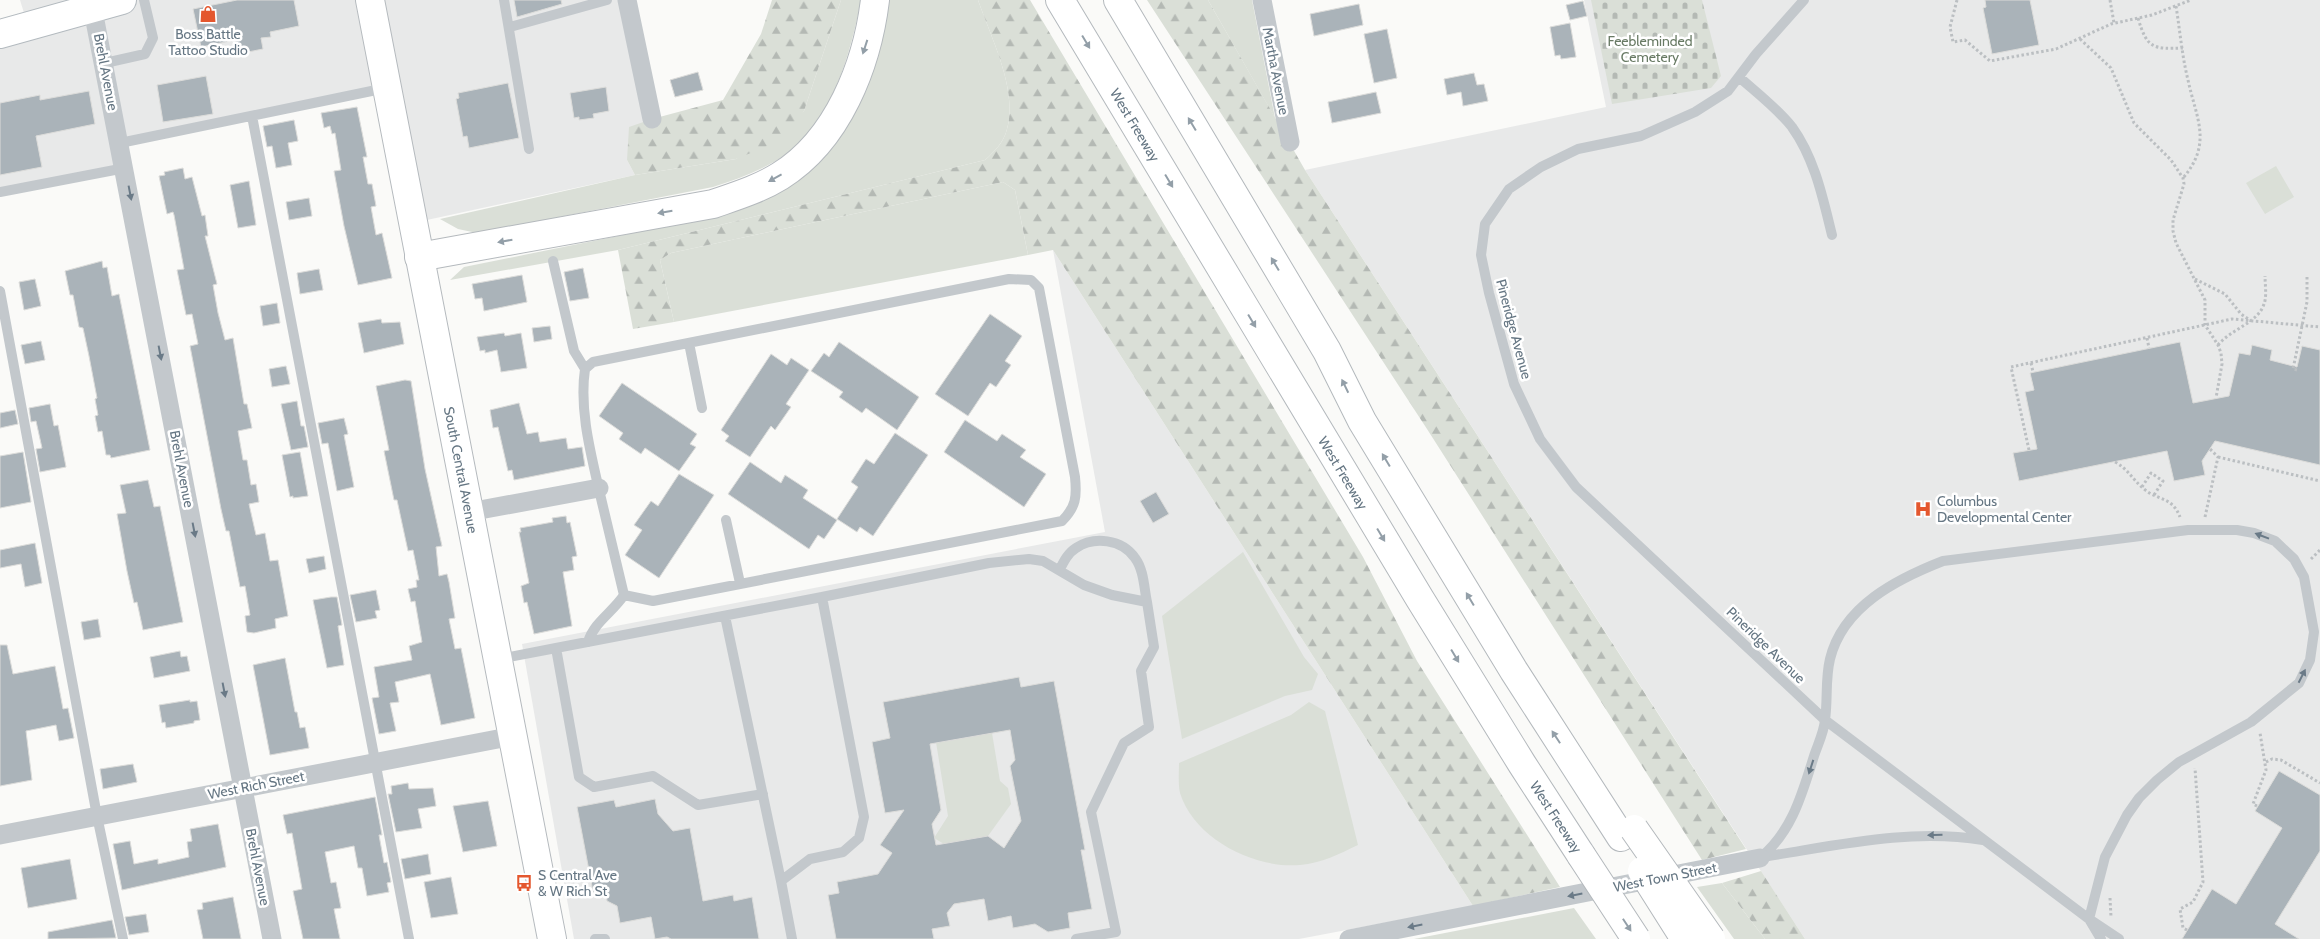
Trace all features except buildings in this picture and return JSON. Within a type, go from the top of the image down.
[{"type":"main road","points":[[0,34],[92,4],[122,0]]},
{"type":"main road","name":"South Central Avenue","points":[[370,0],[552,939]]},
{"type":"main road","points":[[419,257],[712,204],[747,192],[781,176],[809,152],[833,124],[849,92],[861,59],[872,26],[875,0]]},
{"type":"main road","name":"West Freeway","points":[[1060,0],[1492,717],[1636,939]]},
{"type":"main road","points":[[1118,0],[1327,351],[1362,421],[1509,663],[1582,778],[1710,939]]},
{"type":"main road","points":[[1627,833],[1685,939]]},
{"type":"street","points":[[628,0],[652,119]]},
{"type":"street","name":"Martha Avenue","points":[[1262,0],[1290,142]]},
{"type":"street","name":"Brehl Avenue","points":[[92,4],[105,63],[272,939]]},
{"type":"street","points":[[469,512],[599,488]]},
{"type":"street","name":"West Rich Street","points":[[0,835],[513,736]]},
{"type":"street","name":"West Town Street","points":[[1349,939],[1760,858]]},
{"type":"lane","points":[[105,63],[145,54],[153,38],[144,0]]},
{"type":"lane","points":[[504,0],[529,150]]},
{"type":"lane","points":[[510,27],[608,0]]},
{"type":"lane","name":"Pineridge Avenue","points":[[1804,0],[1728,91],[1695,112],[1641,136],[1578,149],[1541,166],[1509,189],[1485,224],[1481,255],[1489,293],[1514,384],[1540,439],[1576,487],[1825,720],[2089,919],[2101,939]]},
{"type":"lane","points":[[1739,77],[1774,106],[1792,128],[1810,160],[1822,192],[1832,236]]},
{"type":"lane","points":[[120,143],[387,88]]},
{"type":"lane","points":[[252,116],[409,939]]},
{"type":"lane","points":[[0,192],[125,168]]},
{"type":"lane","points":[[553,261],[574,351],[585,369],[583,385],[584,409],[599,488],[624,595],[592,631],[588,642]]},
{"type":"lane","points":[[585,369],[593,362],[1009,279],[1031,280],[1039,288],[1075,477],[1077,500],[1071,512],[1062,522],[653,601],[624,595]]},
{"type":"lane","points":[[0,291],[97,816],[123,939]]},
{"type":"lane","points":[[689,343],[702,408]]},
{"type":"lane","points":[[726,520],[740,583]]},
{"type":"lane","points":[[1760,858],[1780,838],[1794,814],[1825,720],[1825,685],[1830,657],[1840,634],[1862,607],[1884,589],[1915,572],[1943,561],[2188,530],[2230,530],[2254,533],[2275,541],[2294,559],[2304,577],[2315,603],[2314,632],[2310,660],[2299,683],[2251,722],[2179,762],[2139,798],[2127,815],[2105,857],[2089,919],[2119,939]]},
{"type":"lane","points":[[1060,570],[1067,555],[1076,547],[1096,541],[1110,541],[1123,546],[1135,557],[1141,569],[1154,647],[1141,671],[1149,727],[1124,743],[1091,812],[1116,932],[1076,939]]},
{"type":"lane","points":[[498,660],[989,563],[1029,559],[1043,561],[1084,585],[1112,595],[1147,602]]},
{"type":"lane","points":[[781,881],[810,858],[843,852],[859,838],[864,817],[822,597]]},
{"type":"lane","points":[[725,616],[792,939]]},
{"type":"lane","points":[[556,648],[579,777],[594,787],[653,776],[698,805],[763,794]]},
{"type":"lane","name":"West Town Street","points":[[1760,858],[1867,840],[1950,835],[1984,840]]},
{"type":"lane","points":[[595,939],[605,939]]},
{"type":"path","points":[[1957,0],[1950,27],[1953,42],[1965,40],[1990,61],[2056,49],[2114,23],[2138,18],[2192,0]]},
{"type":"path","points":[[2110,0],[2114,23]]},
{"type":"path","points":[[2176,6],[2187,78],[2195,102],[2201,142],[2196,161],[2182,178]]},
{"type":"path","points":[[2138,18],[2142,30],[2153,47],[2183,48]]},
{"type":"path","points":[[2080,39],[2111,68],[2134,123],[2179,169],[2184,184],[2173,220],[2173,232],[2176,244],[2205,300],[2205,325],[2218,345],[2222,364],[2216,398]]},
{"type":"path","points":[[2218,345],[2231,331],[2251,321],[2265,304],[2265,276]]},
{"type":"path","points":[[2296,370],[2292,369],[2308,302],[2307,276]]},
{"type":"path","points":[[2195,279],[2225,294],[2241,314],[2251,321]]},
{"type":"path","points":[[2029,450],[2011,367],[2232,319],[2320,327]]},
{"type":"path","points":[[2147,338],[2149,348]]},
{"type":"path","points":[[2031,363],[2033,372]]},
{"type":"path","points":[[2210,449],[2218,458],[2320,481]]},
{"type":"path","points":[[2204,520],[2218,458]]},
{"type":"path","points":[[2115,462],[2130,473],[2142,487],[2154,495],[2170,501],[2179,513],[2182,522]]},
{"type":"path","points":[[2142,487],[2151,474],[2163,481],[2154,495]]},
{"type":"path","points":[[2311,559],[2320,550]]},
{"type":"path","points":[[2257,806],[2253,804],[2264,779],[2266,762],[2258,728]]},
{"type":"path","points":[[2266,762],[2272,759],[2281,760],[2320,784]]},
{"type":"path","points":[[2187,930],[2183,928],[2180,909],[2193,902],[2203,882],[2194,770],[2198,762]]},
{"type":"shaded area","points":[[20,0],[627,0],[652,119],[627,160],[635,175],[413,223],[387,88],[120,143],[125,168],[0,192],[0,34],[28,26]]},
{"type":"shaded area","name":"Columbus Developmental Center","points":[[1584,0],[2320,0],[2320,939],[1805,939],[1305,170],[1606,107]]},
{"type":"shaded area","points":[[1053,250],[1473,906],[1299,939],[574,939],[522,644],[1105,532]]},
{"type":"green space","points":[[772,0],[841,0],[804,111],[777,142],[736,159],[635,175],[627,160],[629,127],[723,100],[761,34]]},
{"type":"green space","points":[[841,0],[861,0],[845,64],[837,85],[816,123],[802,140],[769,165],[713,187],[477,233],[458,229],[440,219],[635,175],[736,159],[804,111]]},
{"type":"green space","points":[[885,0],[978,0],[1002,64],[1009,97],[1006,134],[992,154],[985,160],[618,250],[450,280],[464,267],[722,215],[802,174]]},
{"type":"green space","points":[[978,0],[1030,0],[1363,557],[1417,661],[1560,887],[1473,906],[1053,250],[1028,255],[1015,190],[1003,182],[671,253],[660,260],[674,322],[633,329],[618,250],[985,160],[1006,134],[1009,97],[996,47]]},
{"type":"green space","points":[[1147,0],[1208,0],[1305,170],[1746,849],[1702,860],[1427,429]]},
{"type":"green space","points":[[1208,0],[1252,0],[1275,118]]},
{"type":"green space","name":"Feebleminded Cemetery","points":[[1591,0],[1702,0],[1721,76],[1711,88],[1612,104]]},
{"type":"green space","points":[[2276,166],[2294,197],[2265,214],[2246,183]]},
{"type":"green space","points":[[1003,182],[1015,190],[1028,255],[674,322],[660,260],[671,253]]},
{"type":"green space","points":[[1243,552],[1304,657],[1318,674],[1312,690],[1285,696],[1182,739],[1162,616]]},
{"type":"green space","points":[[1309,702],[1325,711],[1358,845],[1323,860],[1300,865],[1264,862],[1228,848],[1198,824],[1187,809],[1180,793],[1179,763],[1291,715]]},
{"type":"green space","points":[[992,733],[1000,781],[1008,788],[1011,804],[988,836],[944,844],[934,838],[948,816],[935,736],[948,741]]},
{"type":"green space","points":[[1761,871],[1805,939],[1765,939],[1722,883]]},
{"type":"green space","points":[[1722,883],[1765,939],[1734,939],[1697,887]]},
{"type":"green space","points":[[1574,908],[1596,939],[1414,939]]},
{"type":"place","name":"Boss Battle Tattoo Studio","points":[[208,14]]},
{"type":"place","name":"Columbus Developmental Center","points":[[1923,509]]},
{"type":"place","name":"S Central Ave & W Rich St","points":[[524,883]]}]
